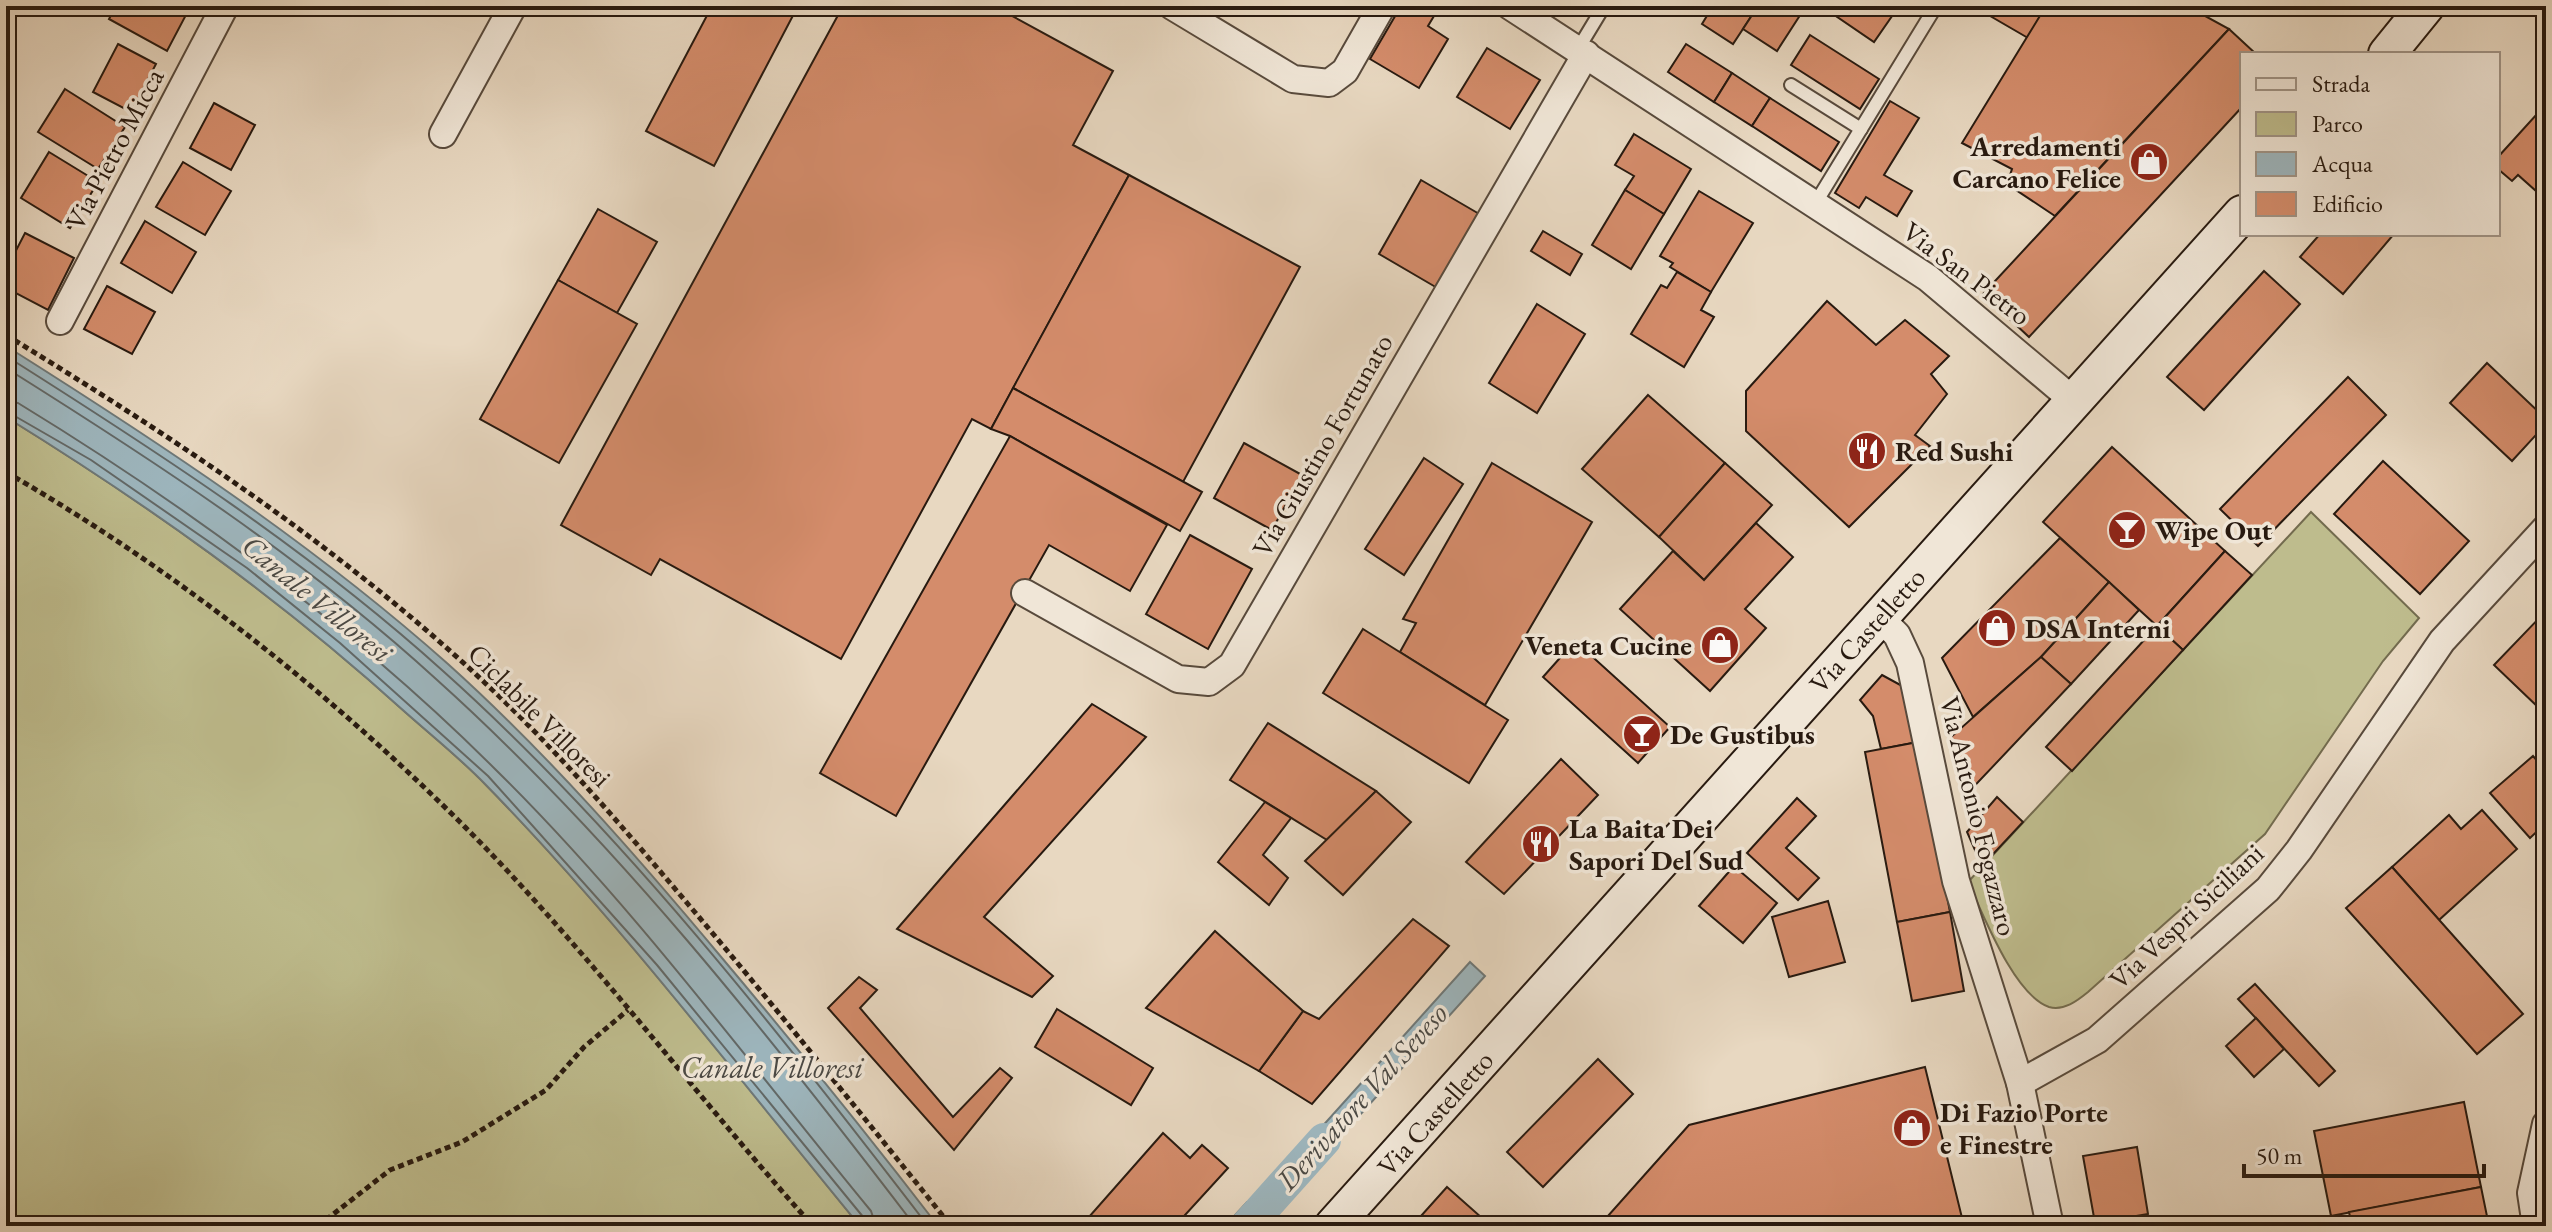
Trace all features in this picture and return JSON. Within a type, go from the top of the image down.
[{"type":"main road","points":[[2389,52],[2426,6]]},
{"type":"main road","name":"Via Castelletto","points":[[1333,1226],[2240,216]]},
{"type":"street","name":"Via Pietro Micca","points":[[60,321],[225,6]]},
{"type":"street","points":[[443,134],[513,6]]},
{"type":"street","points":[[1172,6],[1293,79],[1329,83],[1345,71],[1382,6]]},
{"type":"street","name":"Via San Pietro","points":[[1510,6],[1928,278],[2074,401]]},
{"type":"street","name":"Via Giustino Fortunato","points":[[1025,593],[1178,679],[1209,682],[1232,665],[1582,51]]},
{"type":"street","name":"Via Vespri Siciliani","points":[[2020,1083],[2097,1040],[2268,889],[2299,850],[2442,641],[2546,528]]},
{"type":"street","name":"Via Antonio Fogazzaro","points":[[1879,617],[1897,635],[1907,653],[1956,881],[2020,1083],[2050,1226]]},
{"type":"street","points":[[2536,1226],[2531,1193],[2546,1124]]},
{"type":"lane","points":[[1582,51],[1604,6]]},
{"type":"lane","points":[[1815,204],[1936,6]]},
{"type":"lane","points":[[1791,85],[1861,129]]},
{"type":"path","name":"Ciclabile Villoresi","points":[[6,335],[124,407],[250,493],[346,566],[502,699],[619,824],[951,1226]]},
{"type":"path","points":[[6,472],[186,587],[285,662],[461,823],[628,1010],[813,1226]]},
{"type":"path","points":[[318,1226],[390,1170],[462,1142],[546,1090],[584,1047],[628,1010]]},
{"type":"green space","points":[[6,417],[111,484],[261,591],[357,669],[466,765],[631,945],[860,1226],[6,1226]]},
{"type":"green space","points":[[2311,512],[2419,618],[2383,661],[2265,834],[2084,995],[2065,1006],[2049,1007],[2036,999],[2012,971],[1968,882]]},
{"type":"water","name":"Canale Villoresi","points":[[6,346],[178,457],[289,536],[396,620],[485,698],[556,769],[657,881],[804,1057],[938,1226],[860,1226],[631,945],[466,765],[357,669],[261,591],[111,484],[6,417]]},
{"type":"water","points":[[1470,962],[1485,976],[1305,1176],[1291,1169],[1313,1143],[1310,1140]]},
{"type":"water","points":[[1275,1186],[1284,1199],[1271,1214],[1273,1226],[1225,1226],[1247,1202],[1259,1204]]},
{"type":"building","points":[[116,6],[174,6],[187,13],[167,51],[109,19]]},
{"type":"building","points":[[712,6],[798,6],[714,166],[646,131]]},
{"type":"building","points":[[843,6],[994,6],[1113,71],[1073,145],[1129,175],[991,429],[972,419],[841,659],[660,559],[651,575],[561,525]]},
{"type":"building","points":[[1401,6],[1440,6],[1428,26],[1448,39],[1419,88],[1370,59]]},
{"type":"building","points":[[1713,6],[1758,6],[1733,44],[1702,24]]},
{"type":"building","points":[[1758,6],[1806,6],[1777,51],[1743,29]]},
{"type":"building","points":[[1835,6],[1899,6],[1874,42],[1830,12]]},
{"type":"building","points":[[1973,6],[2046,6],[2028,38]]},
{"type":"building","points":[[2046,6],[2187,6],[2229,29],[2055,216],[2007,184],[2012,169],[1962,143]]},
{"type":"building","name":"Arredamenti Carcano Felice","points":[[2229,29],[2254,52],[2240,52],[2240,109],[2029,337],[1983,294]]},
{"type":"building","points":[[1810,35],[1879,79],[1860,109],[1791,65]]},
{"type":"building","points":[[118,44],[156,64],[131,112],[93,92]]},
{"type":"building","points":[[1686,44],[1732,73],[1714,102],[1668,72]]},
{"type":"building","points":[[1487,48],[1540,80],[1510,129],[1457,97]]},
{"type":"building","points":[[1732,73],[1770,98],[1752,126],[1714,102]]},
{"type":"building","points":[[65,89],[125,127],[98,169],[38,132]]},
{"type":"building","points":[[1770,98],[1839,142],[1821,171],[1752,126]]},
{"type":"building","points":[[1890,101],[1919,118],[1884,175],[1912,191],[1897,216],[1866,197],[1859,208],[1835,193]]},
{"type":"building","points":[[214,103],[255,125],[231,170],[190,148]]},
{"type":"building","points":[[2546,104],[2546,200],[2518,175],[2512,181],[2500,171],[2500,155]]},
{"type":"building","points":[[1634,134],[1691,169],[1664,214],[1625,190],[1634,176],[1615,165]]},
{"type":"building","points":[[49,152],[98,182],[70,228],[21,198]]},
{"type":"building","points":[[183,162],[231,191],[205,235],[156,207]]},
{"type":"building","points":[[1129,175],[1300,267],[1183,482],[1013,388]]},
{"type":"building","points":[[1421,180],[1481,215],[1439,289],[1379,254]]},
{"type":"building","points":[[1625,190],[1664,214],[1631,269],[1592,245]]},
{"type":"building","points":[[1699,191],[1753,223],[1711,292],[1670,267],[1673,263],[1660,256]]},
{"type":"building","points":[[598,209],[657,242],[617,313],[558,280]]},
{"type":"building","points":[[145,221],[196,252],[172,293],[121,263]]},
{"type":"building","points":[[1543,231],[1582,254],[1570,275],[1531,251]]},
{"type":"building","points":[[25,233],[74,258],[48,310],[6,288],[6,270]]},
{"type":"building","points":[[2318,236],[2392,236],[2343,294],[2300,257]]},
{"type":"building","points":[[2264,271],[2300,304],[2204,410],[2167,377]]},
{"type":"building","points":[[1677,272],[1711,292],[1701,310],[1714,317],[1684,367],[1631,334],[1661,285],[1667,288]]},
{"type":"building","points":[[558,280],[637,324],[559,463],[480,419]]},
{"type":"building","points":[[107,286],[155,312],[132,354],[84,329]]},
{"type":"building","points":[[1827,301],[1876,345],[1905,320],[1949,356],[1931,374],[1947,394],[1915,435],[1930,446],[1849,527],[1746,431],[1746,391]]},
{"type":"building","points":[[1537,304],[1585,334],[1537,413],[1489,383]]},
{"type":"building","points":[[2487,363],[2546,419],[2546,424],[2512,461],[2450,403]]},
{"type":"building","points":[[2348,377],[2386,415],[2258,546],[2220,509]]},
{"type":"building","points":[[1013,388],[1202,492],[1180,531],[1010,436],[991,429]]},
{"type":"building","points":[[1648,395],[1725,463],[1659,537],[1582,469]]},
{"type":"building","points":[[1010,436],[1167,525],[1130,591],[1049,545],[896,816],[820,773]]},
{"type":"building","points":[[1244,443],[1302,475],[1272,530],[1214,498]]},
{"type":"building","name":"Wipe Out","points":[[2112,447],[2225,551],[2157,626],[2043,522]]},
{"type":"building","points":[[1424,458],[1463,484],[1404,575],[1365,549]]},
{"type":"building","points":[[2383,461],[2469,541],[2420,594],[2334,514]]},
{"type":"building","points":[[1492,463],[1592,522],[1485,705],[1400,652],[1416,623],[1403,619]]},
{"type":"building","points":[[1725,463],[1772,505],[1704,580],[1659,537]]},
{"type":"building","points":[[1756,523],[1793,557],[1745,609],[1766,628],[1710,691],[1620,609],[1673,551],[1704,580]]},
{"type":"building","points":[[1190,535],[1252,569],[1208,649],[1146,614]]},
{"type":"building","points":[[2060,538],[2109,582],[2041,657],[1973,717],[1942,658]]},
{"type":"building","points":[[2225,551],[2252,575],[2183,650],[2157,626]]},
{"type":"building","points":[[2109,582],[2139,610],[2071,684],[2041,657]]},
{"type":"building","points":[[2546,611],[2546,701],[2539,708],[2494,665]]},
{"type":"building","points":[[2157,626],[2183,650],[2072,771],[2046,747]]},
{"type":"building","points":[[1363,629],[1508,720],[1469,783],[1323,693]]},
{"type":"building","points":[[1575,641],[1670,727],[1638,763],[1543,677]]},
{"type":"building","points":[[2041,657],[2071,684],[1964,797],[1951,737]]},
{"type":"building","points":[[1882,675],[1904,687],[1918,742],[1881,749],[1873,716],[1860,700]]},
{"type":"building","points":[[1092,704],[1146,737],[984,917],[1053,976],[1032,997],[897,929]]},
{"type":"building","points":[[1268,723],[1376,791],[1327,840],[1230,780]]},
{"type":"building","points":[[1918,742],[1950,912],[1897,922],[1865,752]]},
{"type":"building","points":[[2533,756],[2546,771],[2546,823],[2530,838],[2490,793]]},
{"type":"building","points":[[1561,759],[1598,795],[1504,894],[1466,862]]},
{"type":"building","points":[[1376,791],[1411,822],[1343,895],[1305,861]]},
{"type":"building","points":[[1997,797],[2023,822],[1982,866],[1967,832]]},
{"type":"building","points":[[1797,798],[1816,816],[1786,848],[1819,878],[1798,900],[1747,853]]},
{"type":"building","points":[[1265,802],[1291,818],[1263,855],[1288,878],[1269,905],[1218,862]]},
{"type":"building","points":[[2482,810],[2517,849],[2439,920],[2392,867],[2449,815],[2461,829]]},
{"type":"building","points":[[1734,866],[1777,903],[1743,943],[1699,906]]},
{"type":"building","points":[[2392,867],[2523,1014],[2477,1054],[2346,908]]},
{"type":"building","points":[[1828,901],[1845,962],[1789,977],[1772,917]]},
{"type":"building","points":[[1950,912],[1964,991],[1912,1001],[1897,922]]},
{"type":"building","points":[[1413,919],[1449,946],[1312,1104],[1259,1071],[1303,1011],[1319,1019]]},
{"type":"building","points":[[1215,931],[1303,1011],[1259,1071],[1146,1008]]},
{"type":"building","points":[[859,977],[877,990],[860,1008],[953,1117],[1000,1068],[1012,1078],[954,1150],[828,1008]]},
{"type":"building","points":[[2255,984],[2335,1071],[2319,1086],[2238,999]]},
{"type":"building","points":[[1057,1009],[1153,1068],[1131,1105],[1035,1047]]},
{"type":"building","points":[[2256,1018],[2284,1049],[2254,1077],[2226,1046]]},
{"type":"building","points":[[1598,1059],[1633,1094],[1543,1187],[1507,1152]]},
{"type":"building","points":[[1925,1067],[1964,1226],[1599,1226],[1689,1125]]},
{"type":"building","points":[[2464,1102],[2481,1187],[2331,1216],[2314,1131]]},
{"type":"building","points":[[1163,1133],[1190,1158],[1202,1145],[1228,1168],[1175,1226],[1081,1226]]},
{"type":"building","points":[[2137,1147],[2148,1214],[2095,1223],[2083,1156]]},
{"type":"building","points":[[1447,1187],[1491,1226],[1412,1226]]},
{"type":"building","points":[[2481,1187],[2489,1226],[2352,1226],[2349,1212]]},
{"type":"waterway","name":"Derivatore Val Seveso","points":[[1247,1226],[1324,1140]]},
{"type":"place","name":"Arredamenti Carcano Felice","points":[[2149,162]]},
{"type":"place","name":"Red Sushi","points":[[1867,451]]},
{"type":"place","name":"Wipe Out","points":[[2127,530]]},
{"type":"place","name":"DSA Interni","points":[[1997,628]]},
{"type":"place","name":"Veneta Cucine","points":[[1720,645]]},
{"type":"place","name":"De Gustibus","points":[[1642,734]]},
{"type":"place","name":"La Baita Dei Sapori Del Sud","points":[[1541,844]]},
{"type":"place","name":"Di Fazio Porte e Finestre","points":[[1912,1128]]}]
